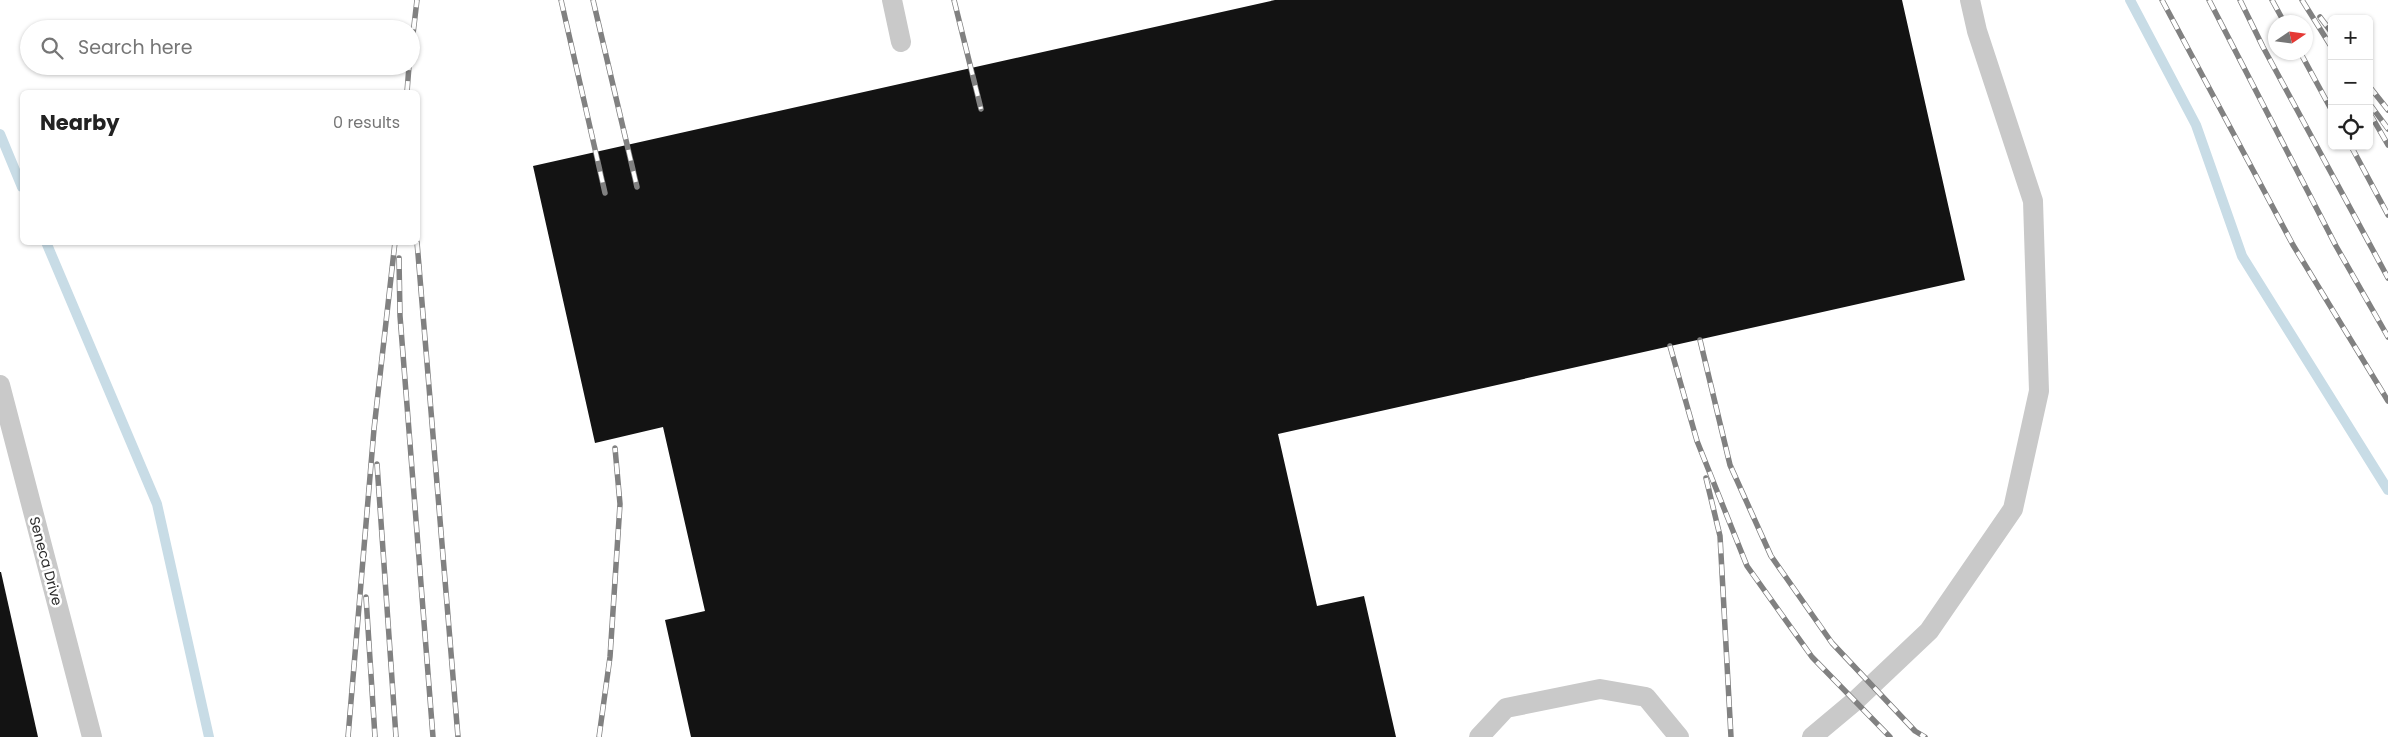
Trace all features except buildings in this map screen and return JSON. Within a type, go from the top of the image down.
[{"type":"lane","points":[[892,0],[901,42]]},
{"type":"lane","points":[[1812,737],[1855,701],[1929,631],[2013,509],[2039,391],[2033,201],[1977,31],[1970,0]]},
{"type":"lane","name":"Seneca Drive","points":[[0,385],[92,737]]},
{"type":"lane","points":[[1479,737],[1506,708],[1600,689],[1646,698],[1679,737]]},
{"type":"waterway","points":[[2130,0],[2196,125],[2242,256],[2388,490]]},
{"type":"waterway","points":[[0,134],[20,182]]},
{"type":"waterway","points":[[47,245],[157,504],[209,737]]},
{"type":"railway","points":[[415,20],[417,0]]},
{"type":"railway","points":[[561,0],[605,193]]},
{"type":"railway","points":[[593,0],[637,187]]},
{"type":"railway","points":[[954,0],[981,109]]},
{"type":"railway","points":[[2162,0],[2293,245],[2388,401]]},
{"type":"railway","points":[[2209,0],[2336,246],[2388,337]]},
{"type":"railway","points":[[2240,0],[2263,47],[2388,278]]},
{"type":"railway","points":[[2272,0],[2280,15]]},
{"type":"railway","points":[[2302,0],[2328,42]]},
{"type":"railway","points":[[2320,17],[2328,28]]},
{"type":"railway","points":[[2304,60],[2329,105]]},
{"type":"railway","points":[[407,90],[408,75]]},
{"type":"railway","points":[[2373,91],[2388,110]]},
{"type":"railway","points":[[2370,105],[2388,129]]},
{"type":"railway","points":[[2373,119],[2388,145]]},
{"type":"railway","points":[[2353,150],[2388,215]]},
{"type":"railway","points":[[348,737],[374,429],[395,245]]},
{"type":"railway","points":[[417,245],[458,737]]},
{"type":"railway","points":[[399,258],[400,316],[433,737]]},
{"type":"railway","points":[[1700,340],[1730,465],[1771,556],[1832,643],[1915,731],[1925,737]]},
{"type":"railway","points":[[1670,346],[1697,441],[1747,566],[1812,657],[1890,737]]},
{"type":"railway","points":[[599,737],[610,657],[620,504],[615,448]]},
{"type":"railway","points":[[377,464],[396,737]]},
{"type":"railway","points":[[1706,478],[1720,536],[1731,737]]},
{"type":"railway","points":[[366,597],[375,737]]}]
